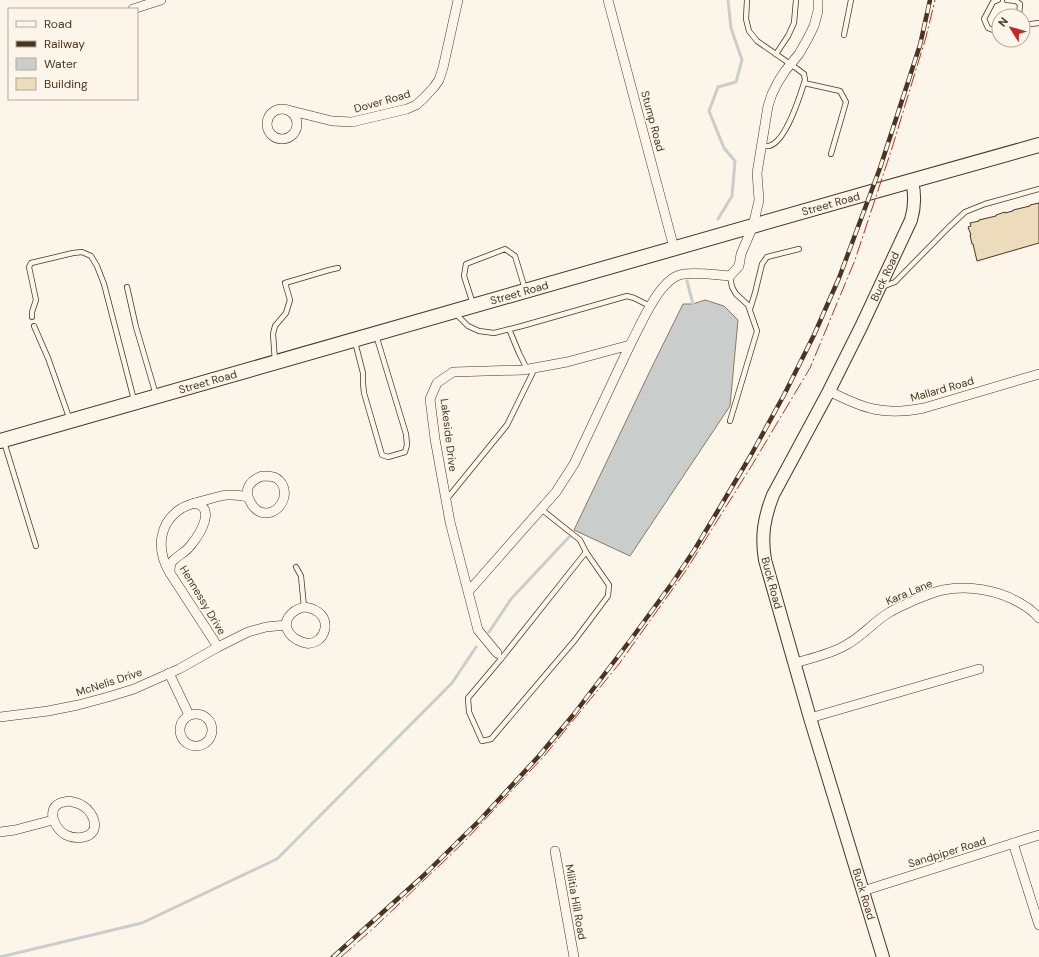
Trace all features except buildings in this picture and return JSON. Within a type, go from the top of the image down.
[{"type":"main road","name":"Street Road","points":[[2,441],[1039,145]]},
{"type":"street","points":[[136,8],[160,0]]},
{"type":"street","name":"Dover Road","points":[[288,110],[332,121],[352,122],[408,109],[416,105],[434,88],[443,68],[458,0]]},
{"type":"street","name":"Stump Road","points":[[608,0],[674,248]]},
{"type":"street","points":[[468,592],[556,492],[574,464],[630,345],[650,306],[663,286],[674,277],[683,274],[730,276],[740,266],[741,254],[753,226],[759,200],[757,173],[768,106],[778,82],[799,54],[814,26],[818,11],[818,0]]},
{"type":"street","name":"Buck Road","points":[[883,957],[794,663],[765,560],[763,534],[764,520],[773,495],[828,391],[880,287],[911,220],[914,212],[915,199],[912,181]]},
{"type":"street","name":"Lakeside Drive","points":[[499,656],[478,630],[450,522],[435,439],[430,399],[437,383],[453,372],[532,368],[567,362],[630,345]]},
{"type":"street","name":"Mallard Road","points":[[828,391],[851,403],[865,408],[895,412],[910,411],[1039,374]]},
{"type":"street","points":[[262,476],[276,478],[281,482],[285,494],[284,500],[277,510],[264,513],[255,508],[248,497],[248,487],[250,483],[262,476]]},
{"type":"street","points":[[170,573],[165,565],[161,553],[161,543],[162,534],[169,519],[176,512],[194,503],[226,495],[248,497]]},
{"type":"street","name":"Hennessy Drive","points":[[194,503],[200,504],[204,507],[206,513],[202,530],[192,545],[171,563],[170,573],[218,647]]},
{"type":"street","name":"Kara Lane","points":[[794,663],[846,646],[890,612],[930,594],[943,590],[957,588],[973,589],[987,590],[1001,594],[1026,607],[1039,618]]},
{"type":"street","points":[[304,607],[312,608],[318,611],[323,616],[326,626],[320,638],[311,644],[297,640],[291,636],[286,625],[292,612],[304,607]]},
{"type":"street","name":"McNelis Drive","points":[[0,717],[48,711],[108,698],[134,689],[179,669],[248,632],[266,627],[286,625]]},
{"type":"street","points":[[810,718],[979,669]]},
{"type":"street","points":[[169,673],[189,715]]},
{"type":"street","points":[[69,801],[77,802],[84,806],[91,813],[95,824],[93,831],[88,835],[84,837],[75,837],[60,831],[53,820],[52,814],[56,806],[60,803],[69,801]]},
{"type":"street","points":[[0,832],[15,830],[53,820]]},
{"type":"street","name":"Sandpiper Road","points":[[863,891],[1039,835]]},
{"type":"street","points":[[1013,843],[1039,925]]},
{"type":"street","name":"Militia Hill Road","points":[[555,851],[574,957]]},
{"type":"lane","points":[[747,0],[746,19],[749,31],[757,41],[804,74],[805,80],[789,124],[774,144],[762,146]]},
{"type":"lane","points":[[776,54],[788,36],[794,23],[796,0]]},
{"type":"lane","points":[[844,35],[851,0]]},
{"type":"lane","points":[[991,29],[988,28],[984,19],[993,2],[998,0]]},
{"type":"lane","points":[[1007,0],[1016,1],[1020,4],[1020,8]]},
{"type":"lane","points":[[804,83],[840,91],[846,102],[831,154]]},
{"type":"lane","points":[[880,287],[895,282],[965,212],[985,204],[1039,189]]},
{"type":"lane","points":[[473,306],[464,276],[466,264],[505,249],[515,256],[526,291]]},
{"type":"lane","points":[[750,309],[762,264],[767,257],[799,249]]},
{"type":"lane","points":[[32,317],[36,300],[29,267],[31,263],[78,252],[91,256],[97,266],[104,284],[135,403]]},
{"type":"lane","points":[[275,363],[273,334],[275,326],[286,313],[290,300],[286,283],[338,268]]},
{"type":"lane","points":[[730,276],[732,287],[736,294],[748,305],[750,309],[757,331],[730,421]]},
{"type":"lane","points":[[127,287],[136,327],[156,397]]},
{"type":"lane","points":[[454,312],[468,326],[479,331],[494,332],[627,296],[650,306]]},
{"type":"lane","points":[[34,326],[48,358],[71,421]]},
{"type":"lane","points":[[446,500],[507,425],[532,368],[519,353],[509,329]]},
{"type":"lane","points":[[354,340],[363,373],[364,393],[382,454],[388,457],[405,452],[407,445],[406,434],[376,334]]},
{"type":"lane","points":[[2,441],[36,546]]},
{"type":"lane","points":[[541,509],[580,540],[586,552],[609,585],[608,596],[575,640],[491,739],[482,741],[469,712],[468,698],[499,656],[586,552]]},
{"type":"lane","points":[[296,567],[301,576],[304,607]]},
{"type":"water","points":[[705,300],[724,306],[738,320],[730,406],[630,556],[574,530],[683,304],[693,304]]},
{"type":"waterway","points":[[718,219],[732,196],[735,161],[724,148],[709,111],[718,87],[736,82],[742,60],[731,28],[728,0]]},
{"type":"waterway","points":[[687,281],[693,304]]},
{"type":"waterway","points":[[489,632],[511,599],[569,537]]},
{"type":"waterway","points":[[0,957],[142,923],[277,859],[452,683],[476,647]]},
{"type":"railway","points":[[333,957],[422,877],[480,820],[538,757],[574,714],[632,638],[695,549],[751,455],[784,395],[814,335],[839,278],[880,168],[920,45],[930,0]]},
{"type":"power","points":[[341,957],[376,926],[465,841],[545,755],[619,664],[687,569],[752,465],[810,368],[855,260],[892,148],[926,37],[935,0]]}]
